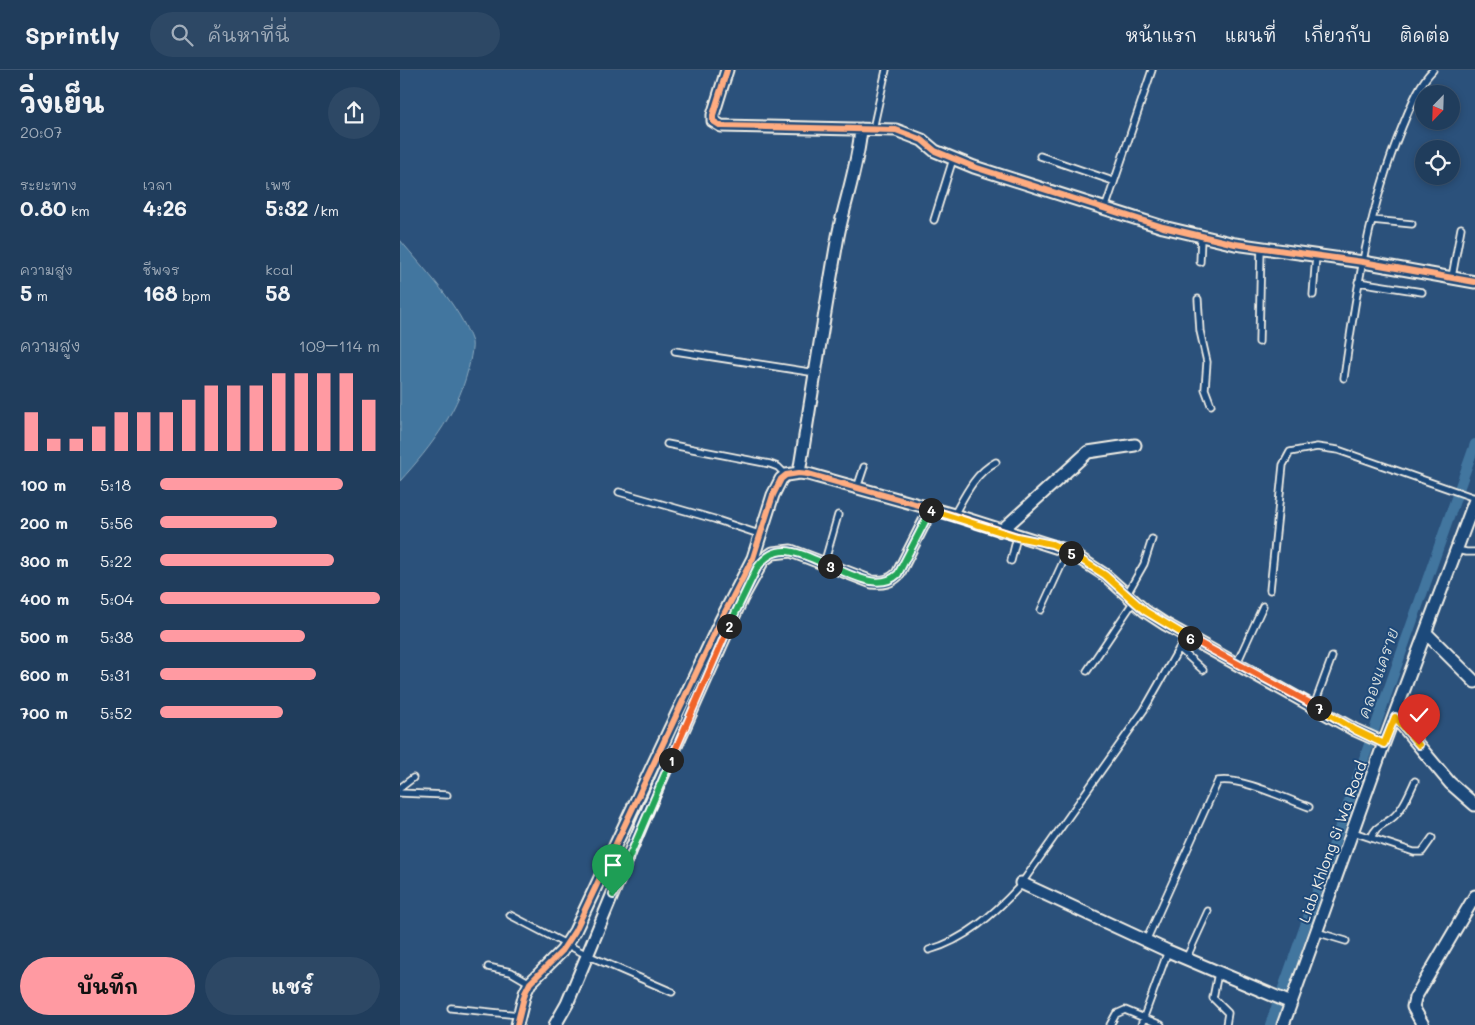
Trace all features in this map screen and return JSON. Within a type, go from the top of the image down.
[{"type":"street","points":[[727,70],[713,115],[713,121],[721,126],[896,130],[908,133],[922,140],[934,151],[953,159],[1106,209],[1202,237],[1363,262],[1475,282]]},
{"type":"street","points":[[799,472],[836,246],[867,129]]},
{"type":"street","points":[[1002,532],[1088,452],[1135,445]]},
{"type":"street","points":[[518,1020],[530,983],[566,944],[575,931],[721,620],[753,558],[762,535],[773,495],[781,479],[786,475],[799,472],[954,515],[1017,537],[1052,544],[1068,551],[1105,575],[1145,611],[1186,636],[1379,742]]},
{"type":"street","name":"Liab Khlong Si Wa Road","points":[[1283,1025],[1287,1001],[1316,932],[1353,832],[1379,742],[1395,717],[1457,550],[1472,498]]},
{"type":"street","points":[[555,1025],[567,1004],[648,809],[757,568],[763,560],[773,553],[791,551],[872,582],[881,583],[892,580],[898,574],[931,509]]},
{"type":"street","points":[[1426,633],[1475,682]]},
{"type":"street","points":[[1395,717],[1450,783],[1475,805]]},
{"type":"street","points":[[1022,883],[1168,952],[1287,1001]]},
{"type":"street","points":[[1423,1025],[1413,1007],[1415,998],[1473,904]]},
{"type":"lane","points":[[867,129],[886,70]]},
{"type":"lane","points":[[1106,209],[1113,181],[1152,70]]},
{"type":"lane","points":[[1344,378],[1358,282],[1372,220],[1391,154],[1409,110],[1432,70]]},
{"type":"lane","points":[[1040,156],[1113,181]]},
{"type":"lane","points":[[934,220],[953,159]]},
{"type":"lane","points":[[1372,220],[1412,224]]},
{"type":"lane","points":[[1452,277],[1461,228]]},
{"type":"lane","points":[[1200,262],[1202,237]]},
{"type":"lane","points":[[1259,342],[1261,247]]},
{"type":"lane","points":[[1313,295],[1316,255]]},
{"type":"lane","points":[[1358,282],[1422,292]]},
{"type":"lane","points":[[1198,299],[1200,332],[1207,362],[1205,389],[1211,405]]},
{"type":"lane","points":[[675,351],[816,373]]},
{"type":"lane","points":[[668,444],[770,464],[778,467],[786,475]]},
{"type":"lane","points":[[1270,590],[1283,465],[1285,458],[1290,452],[1317,447],[1338,450],[1472,498]]},
{"type":"lane","points":[[954,515],[976,478],[986,467],[996,462]]},
{"type":"lane","points":[[857,488],[864,467]]},
{"type":"lane","points":[[619,492],[762,535]]},
{"type":"lane","points":[[824,564],[838,515]]},
{"type":"lane","points":[[1011,561],[1017,537]]},
{"type":"lane","points":[[1088,671],[1131,597],[1152,539]]},
{"type":"lane","points":[[1457,550],[1475,552]]},
{"type":"lane","points":[[1041,610],[1068,551]]},
{"type":"lane","points":[[1237,663],[1263,606]]},
{"type":"lane","points":[[929,950],[965,934],[1003,905],[1022,883],[1144,710],[1186,636]]},
{"type":"lane","points":[[1180,649],[1203,670]]},
{"type":"lane","points":[[1314,706],[1332,657]]},
{"type":"lane","points":[[400,788],[413,778]]},
{"type":"lane","points":[[1146,941],[1218,781],[1225,780],[1246,785],[1309,807]]},
{"type":"lane","points":[[1371,838],[1379,825],[1391,819],[1399,810],[1414,781]]},
{"type":"lane","points":[[400,793],[447,795]]},
{"type":"lane","points":[[1353,832],[1414,852],[1422,852],[1432,838]]},
{"type":"lane","points":[[1186,959],[1208,911]]},
{"type":"lane","points":[[510,915],[587,955],[672,992]]},
{"type":"lane","points":[[1316,932],[1346,941]]},
{"type":"lane","points":[[1141,1025],[1168,952]]},
{"type":"lane","points":[[488,967],[511,972],[530,983]]},
{"type":"lane","points":[[1218,974],[1213,998],[1228,1013],[1226,1025]]},
{"type":"lane","points":[[451,1008],[518,1020]]},
{"type":"lane","points":[[1110,1025],[1121,1010],[1161,1025]]},
{"type":"water","points":[[400,240],[459,315],[472,342],[472,346],[466,378],[460,395],[444,426],[400,481]]},
{"type":"waterway","name":"คลองเเคราย","points":[[1270,1025],[1475,444]]},
{"type":"cycle path","points":[[727,70],[713,115],[713,121],[721,126],[896,130],[922,140],[935,151],[974,167],[1163,227],[1235,244],[1363,262],[1475,282]]},
{"type":"cycle path","points":[[517,1025],[525,993],[530,983],[562,951],[575,931],[721,620],[753,558],[773,495],[781,479],[786,475],[808,474],[954,515],[1068,551],[1105,575],[1145,611],[1165,624],[1355,730],[1384,743]]},
{"type":"route","points":[[613,895],[648,809],[714,660],[742,598],[763,560],[773,553],[791,551],[872,582],[881,583],[892,580],[898,574],[931,509],[1017,537],[1052,544],[1068,551],[1105,575],[1145,611],[1165,624],[1355,730],[1384,744],[1395,717],[1419,745]]}]
